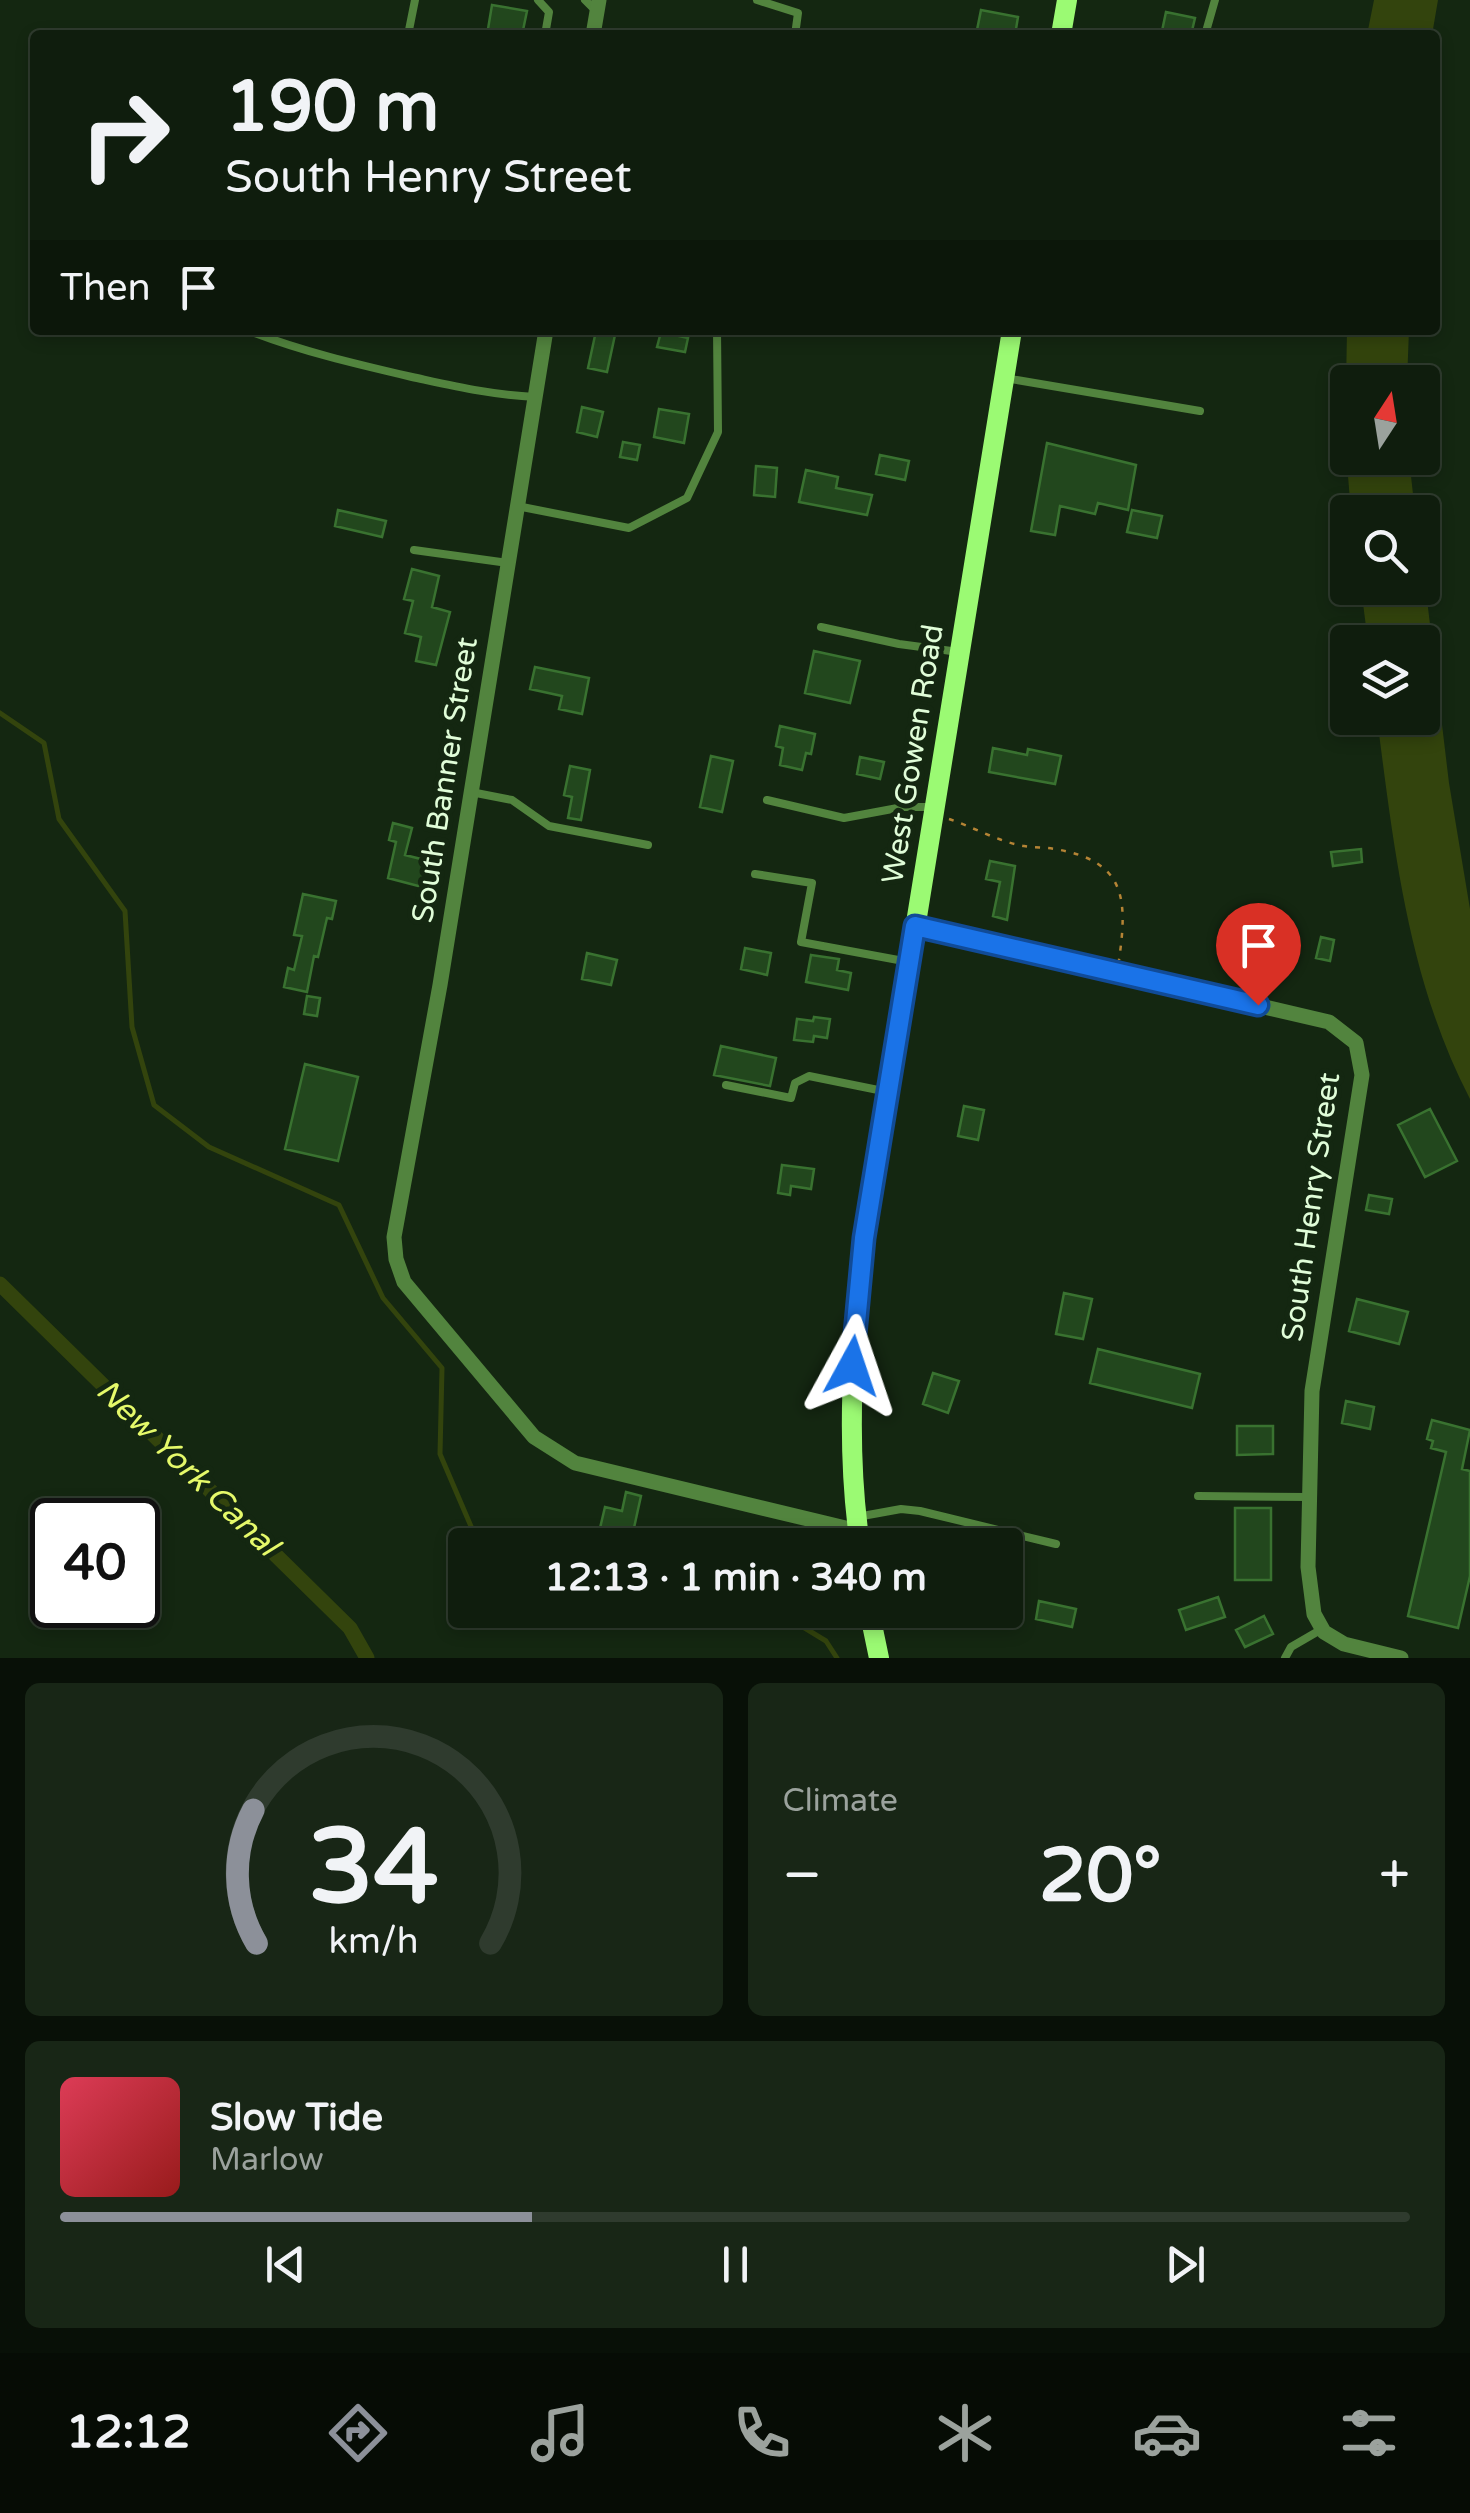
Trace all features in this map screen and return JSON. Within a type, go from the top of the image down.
[{"type":"street","points":[[1061,30],[1067,0]]},
{"type":"street","points":[[594,4],[594,30]]},
{"type":"street","name":"South Banner Street","points":[[545,335],[394,1237],[396,1259],[404,1282],[534,1436],[556,1453],[575,1462],[846,1528]]},
{"type":"street","name":"West Gowen Road","points":[[858,1528],[851,1444],[852,1366],[864,1238],[1011,335]]},
{"type":"street","name":"South Henry Street","points":[[915,926],[1329,1022],[1356,1042],[1362,1074],[1312,1391],[1308,1567],[1314,1614],[1322,1630]]},
{"type":"street","points":[[873,1628],[879,1658]]},
{"type":"street","points":[[1322,1630],[1344,1644],[1401,1658]]},
{"type":"lane","points":[[409,30],[415,0]]},
{"type":"lane","points":[[538,0],[549,12],[546,30]]},
{"type":"lane","points":[[757,0],[798,12],[796,30]]},
{"type":"lane","points":[[1206,30],[1215,0]]},
{"type":"lane","points":[[260,335],[349,363],[492,395],[535,397]]},
{"type":"lane","points":[[517,506],[629,528],[686,498],[718,432],[717,335]]},
{"type":"lane","points":[[1004,378],[1200,412]]},
{"type":"lane","points":[[414,550],[508,563]]},
{"type":"lane","points":[[821,627],[960,652]]},
{"type":"lane","points":[[471,792],[512,800],[549,826],[648,844]]},
{"type":"lane","points":[[768,800],[844,818],[902,807],[934,811]]},
{"type":"lane","points":[[756,874],[812,883],[801,942],[909,962]]},
{"type":"lane","points":[[726,1085],[792,1098],[795,1083],[809,1076],[888,1092]]},
{"type":"lane","points":[[1198,1496],[1310,1497]]},
{"type":"lane","points":[[864,1528],[901,1509],[990,1528]]},
{"type":"lane","points":[[1023,1536],[1056,1544]]},
{"type":"lane","points":[[1285,1658],[1291,1647],[1322,1630]]},
{"type":"path","points":[[934,811],[1022,846],[1088,858],[1111,872],[1119,891],[1122,915],[1117,971]]},
{"type":"shaded area","points":[[1374,0],[1438,0],[1433,30],[1368,30]]},
{"type":"shaded area","points":[[1347,335],[1409,335],[1408,365],[1346,365]]},
{"type":"shaded area","points":[[1348,475],[1411,475],[1413,495],[1350,495]]},
{"type":"shaded area","points":[[1363,605],[1428,605],[1430,625],[1366,625]]},
{"type":"shaded area","points":[[1440,708],[1470,909],[1470,1099],[1432,1008],[1398,864],[1379,735],[1440,735]]},
{"type":"building","points":[[492,5],[527,11],[523,30],[488,30]]},
{"type":"building","points":[[981,10],[1018,17],[1016,30],[977,30]]},
{"type":"building","points":[[1166,12],[1195,18],[1192,30],[1162,30]]},
{"type":"building","points":[[595,335],[615,335],[607,372],[588,368]]},
{"type":"building","points":[[660,335],[688,338],[685,352],[657,347]]},
{"type":"building","points":[[582,407],[603,412],[597,437],[577,432]]},
{"type":"building","points":[[659,409],[689,414],[684,443],[654,437]]},
{"type":"building","points":[[623,442],[640,445],[637,460],[620,457]]},
{"type":"building","points":[[1047,443],[1136,465],[1128,510],[1098,503],[1095,514],[1060,506],[1055,535],[1031,531]]},
{"type":"building","points":[[880,455],[909,461],[905,480],[876,474]]},
{"type":"building","points":[[756,466],[777,468],[775,497],[754,495]]},
{"type":"building","points":[[806,470],[838,477],[836,488],[872,495],[867,515],[799,502]]},
{"type":"building","points":[[338,510],[386,521],[382,537],[335,526]]},
{"type":"building","points":[[1132,510],[1162,516],[1157,538],[1127,532]]},
{"type":"building","points":[[412,569],[439,576],[432,607],[450,612],[436,665],[416,661],[421,637],[405,633],[413,601],[404,599]]},
{"type":"building","points":[[814,651],[860,661],[850,703],[805,693]]},
{"type":"building","points":[[535,667],[589,678],[582,714],[559,709],[562,696],[530,689]]},
{"type":"building","points":[[780,726],[815,734],[811,754],[806,753],[802,770],[780,765],[783,748],[776,746]]},
{"type":"building","points":[[993,748],[1027,755],[1028,749],[1061,756],[1055,784],[989,772]]},
{"type":"building","points":[[711,756],[733,761],[722,812],[700,807]]},
{"type":"building","points":[[860,757],[884,762],[880,779],[857,774]]},
{"type":"building","points":[[570,766],[590,770],[581,820],[568,818],[572,797],[564,795]]},
{"type":"building","points":[[393,823],[412,828],[405,855],[429,861],[422,887],[388,878],[396,842],[389,840]]},
{"type":"building","points":[[1361,849],[1362,862],[1333,866],[1331,852]]},
{"type":"building","points":[[990,861],[1015,866],[1007,920],[993,916],[1000,882],[986,879]]},
{"type":"building","points":[[303,894],[336,901],[332,919],[327,918],[318,957],[314,956],[307,992],[284,987],[288,968],[294,970],[302,936],[294,935]]},
{"type":"building","points":[[1270,934],[1295,940],[1289,969],[1264,964]]},
{"type":"building","points":[[1321,937],[1334,940],[1330,961],[1316,958]]},
{"type":"building","points":[[745,948],[771,953],[767,975],[741,969]]},
{"type":"building","points":[[587,953],[617,960],[611,985],[582,979]]},
{"type":"building","points":[[811,955],[839,959],[837,970],[851,973],[848,990],[806,982]]},
{"type":"building","points":[[307,996],[320,998],[317,1016],[304,1014]]},
{"type":"building","points":[[814,1017],[830,1019],[827,1038],[814,1036],[813,1042],[794,1040],[797,1019],[813,1021]]},
{"type":"building","points":[[721,1046],[776,1058],[770,1086],[714,1075]]},
{"type":"building","points":[[305,1064],[358,1077],[338,1161],[285,1149]]},
{"type":"building","points":[[964,1106],[984,1110],[978,1140],[958,1136]]},
{"type":"building","points":[[1430,1109],[1457,1161],[1425,1177],[1398,1125]]},
{"type":"building","points":[[782,1165],[814,1169],[811,1189],[791,1186],[790,1195],[778,1193]]},
{"type":"building","points":[[1369,1195],[1392,1199],[1389,1214],[1366,1210]]},
{"type":"building","points":[[1064,1293],[1092,1299],[1083,1339],[1056,1334]]},
{"type":"building","points":[[1357,1299],[1408,1312],[1399,1344],[1349,1331]]},
{"type":"building","points":[[1098,1349],[1200,1374],[1192,1408],[1090,1383]]},
{"type":"building","points":[[933,1373],[959,1381],[948,1413],[923,1404]]},
{"type":"building","points":[[1346,1401],[1374,1407],[1370,1429],[1342,1423]]},
{"type":"building","points":[[1432,1420],[1470,1430],[1462,1469],[1470,1471],[1470,1576],[1458,1628],[1408,1616],[1446,1452],[1431,1448],[1433,1441],[1427,1439]]},
{"type":"building","points":[[1237,1426],[1273,1426],[1273,1454],[1237,1455]]},
{"type":"building","points":[[626,1492],[641,1496],[634,1528],[600,1528],[605,1507],[622,1511]]},
{"type":"building","points":[[1235,1508],[1271,1508],[1271,1580],[1235,1580]]},
{"type":"building","points":[[1218,1597],[1225,1617],[1186,1630],[1179,1610]]},
{"type":"building","points":[[1039,1601],[1076,1609],[1072,1627],[1036,1619]]},
{"type":"building","points":[[1264,1616],[1273,1634],[1245,1647],[1236,1630]]},
{"type":"waterway","points":[[0,713],[44,743],[59,819],[125,911],[132,1027],[154,1105],[209,1147],[339,1205],[383,1298],[442,1368],[440,1454],[472,1528]]},
{"type":"waterway","name":"New York Canal","points":[[0,1284],[350,1628],[367,1658]]},
{"type":"waterway","points":[[805,1628],[826,1641],[837,1658]]},
{"type":"route","points":[[852,1366],[864,1238],[915,926],[1258,1005]]}]
